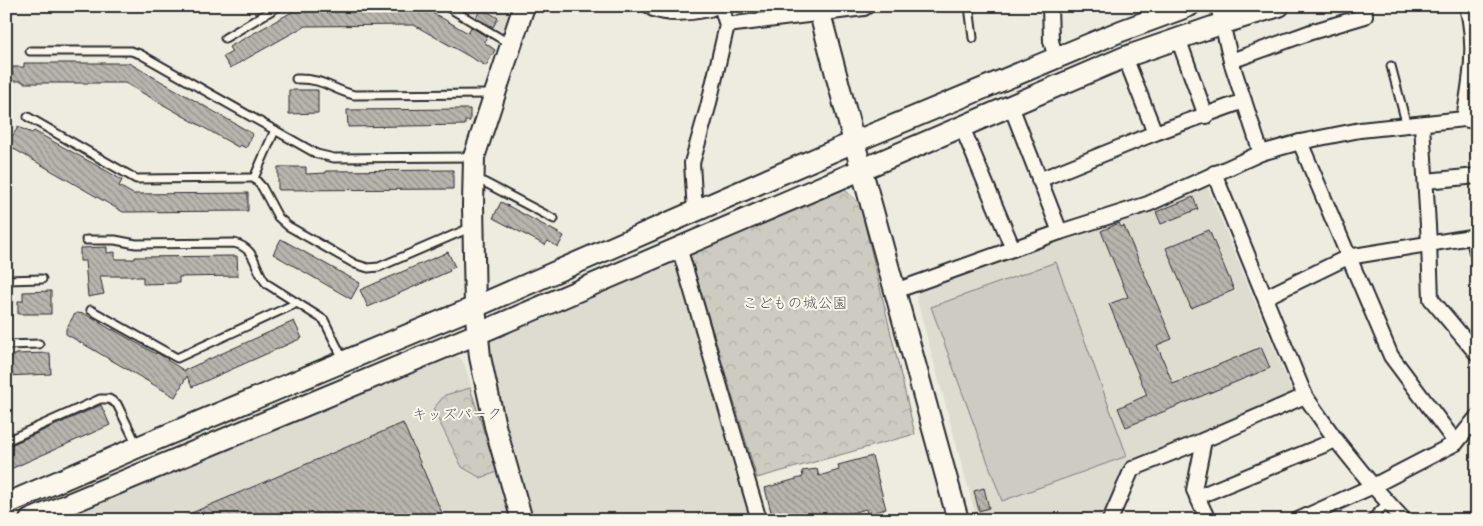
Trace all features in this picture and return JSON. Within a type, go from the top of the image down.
[{"type":"street","points":[[522,520],[487,394],[477,334],[473,226],[474,167],[494,94],[524,6]]},
{"type":"street","points":[[654,6],[662,9],[690,10],[710,6]]},
{"type":"street","points":[[695,212],[692,163],[708,107],[727,25],[721,6]]},
{"type":"street","points":[[727,25],[819,10],[864,8],[867,6]]},
{"type":"street","points":[[1050,6],[1051,41],[1056,58]]},
{"type":"street","points":[[6,504],[475,307],[854,142],[1121,31],[1189,6]]},
{"type":"street","points":[[30,520],[477,334],[1125,58],[1178,38],[1219,15],[1279,6]]},
{"type":"street","points":[[1231,61],[1311,32],[1365,16],[1364,6]]},
{"type":"street","points":[[895,291],[1060,232],[1148,204],[1261,153],[1300,142],[1360,130],[1470,120],[1475,28],[1467,6]]},
{"type":"street","points":[[819,10],[958,520]]},
{"type":"street","points":[[1219,15],[1231,61],[1261,153]]},
{"type":"street","points":[[1178,38],[1206,116]]},
{"type":"street","points":[[1125,58],[1155,134]]},
{"type":"street","points":[[1039,180],[1244,101]]},
{"type":"street","points":[[1011,106],[1060,232]]},
{"type":"street","points":[[1422,124],[1431,299],[1477,354]]},
{"type":"street","points":[[962,127],[1013,249]]},
{"type":"street","points":[[1300,142],[1391,356],[1456,443]]},
{"type":"street","points":[[1214,173],[1305,396],[1336,440],[1373,486],[1404,520]]},
{"type":"street","points":[[1426,180],[1477,176]]},
{"type":"street","points":[[1266,297],[1348,257],[1475,236],[1477,252]]},
{"type":"street","points":[[679,247],[759,520]]},
{"type":"street","points":[[1110,520],[1132,469],[1305,396]]},
{"type":"street","points":[[1298,520],[1373,486],[1456,443],[1477,417]]},
{"type":"street","points":[[1204,440],[1194,490],[1208,520]]},
{"type":"street","points":[[1197,497],[1336,440]]},
{"type":"lane","points":[[225,38],[279,6]]},
{"type":"lane","points":[[446,6],[511,44]]},
{"type":"lane","points":[[969,6],[973,38]]},
{"type":"lane","points":[[30,51],[131,51],[140,54],[317,154],[334,158],[474,167],[554,219]]},
{"type":"lane","points":[[1391,66],[1406,126]]},
{"type":"lane","points":[[296,78],[318,80],[354,95],[494,94]]},
{"type":"lane","points":[[28,117],[136,179],[254,178],[262,187],[278,217],[288,226],[356,264],[368,268],[379,268],[473,226]]},
{"type":"lane","points":[[254,178],[275,130]]},
{"type":"lane","points":[[86,240],[115,240],[136,244],[234,243],[241,245],[252,253],[262,279],[324,320],[344,361]]},
{"type":"lane","points":[[6,280],[42,279]]},
{"type":"lane","points":[[91,310],[177,358],[297,303]]},
{"type":"lane","points":[[6,345],[39,344]]},
{"type":"lane","points":[[6,440],[100,399],[109,399],[117,404],[138,447]]},
{"type":"lane","points":[[1370,520],[1388,501]]},
{"type":"shaded area","points":[[456,6],[512,6],[503,32]]},
{"type":"shaded area","points":[[1207,186],[1293,394],[1128,465],[1104,520],[977,520],[916,297],[919,291],[1148,211]]},
{"type":"shaded area","points":[[671,262],[675,262],[750,520],[532,520],[499,404],[490,358],[490,341]]},
{"type":"shaded area","points":[[448,355],[459,357],[464,363],[513,520],[61,520]]},
{"type":"green space","name":"こどもの城公園","points":[[843,188],[860,204],[915,434],[757,478],[689,252]]},
{"type":"green space","points":[[1056,262],[1127,456],[1002,501],[931,307]]},
{"type":"green space","name":"キッズパーク","points":[[470,388],[497,472],[481,478],[462,467],[433,409],[445,395]]},
{"type":"building","points":[[421,6],[468,33],[471,27],[487,37],[484,42],[495,50],[486,66],[414,25],[305,26],[230,68],[223,57],[232,52],[229,47],[301,7]]},
{"type":"building","points":[[481,8],[498,18],[493,27],[476,18]]},
{"type":"building","points":[[24,63],[129,63],[253,135],[246,148],[240,145],[238,147],[125,83],[23,83],[23,81],[13,81],[12,67],[24,67]]},
{"type":"building","points":[[289,90],[318,90],[318,113],[289,114]]},
{"type":"building","points":[[470,109],[470,121],[465,121],[465,125],[348,127],[347,110]]},
{"type":"building","points":[[18,127],[32,133],[34,131],[105,170],[122,180],[119,186],[133,194],[248,193],[248,211],[123,212],[7,145]]},
{"type":"building","points":[[278,167],[306,167],[306,174],[326,173],[326,171],[453,170],[453,189],[278,190]]},
{"type":"building","points":[[1193,197],[1198,209],[1161,224],[1156,212]]},
{"type":"building","points":[[501,202],[564,236],[558,247],[548,241],[545,245],[493,218]]},
{"type":"building","points":[[1119,223],[1121,227],[1124,226],[1172,339],[1157,345],[1173,384],[1261,347],[1270,368],[1126,427],[1118,408],[1147,395],[1109,304],[1128,297],[1101,231]]},
{"type":"building","points":[[1209,230],[1234,290],[1191,308],[1166,248]]},
{"type":"building","points":[[281,239],[360,283],[351,299],[273,254]]},
{"type":"building","points":[[107,247],[107,253],[115,252],[115,259],[135,259],[135,257],[237,256],[238,276],[179,277],[179,283],[143,284],[143,277],[100,276],[104,294],[88,297],[85,261],[80,261],[80,248]]},
{"type":"building","points":[[448,252],[455,267],[449,269],[450,271],[368,307],[360,290]]},
{"type":"building","points":[[51,291],[51,314],[18,314],[18,301],[23,301],[23,292]]},
{"type":"building","points":[[77,313],[85,314],[156,354],[156,352],[185,371],[294,321],[302,338],[192,387],[187,376],[175,397],[66,334],[66,329]]},
{"type":"building","points":[[50,353],[51,374],[6,376],[6,356]]},
{"type":"building","points":[[101,405],[110,425],[6,471],[6,447]]},
{"type":"building","points":[[403,423],[445,520],[175,520]]},
{"type":"building","points":[[872,456],[886,509],[867,514],[866,509],[827,520],[773,520],[765,488],[803,477],[802,471],[817,469],[819,476],[839,470],[838,465]]},
{"type":"building","points":[[984,488],[989,508],[979,511],[974,491]]}]
